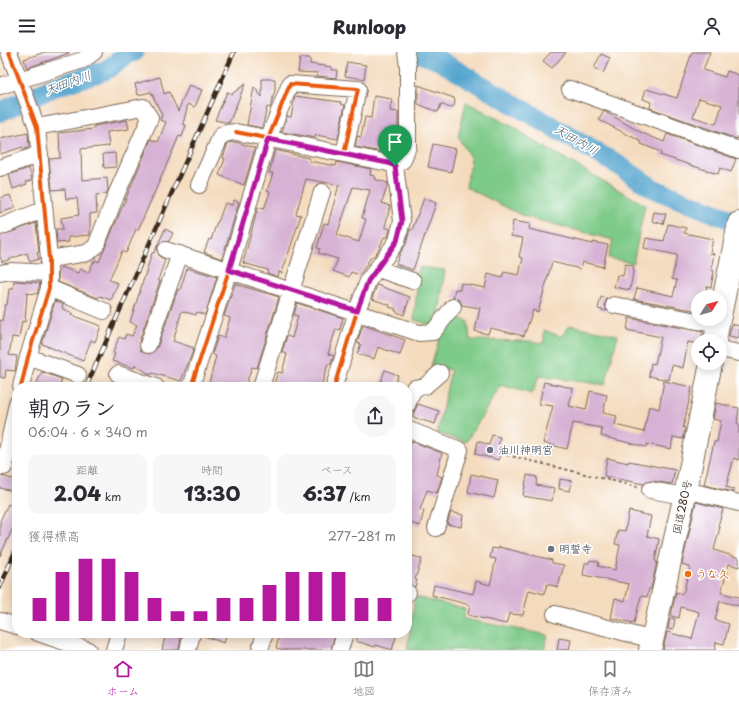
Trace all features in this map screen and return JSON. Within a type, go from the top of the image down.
[{"type":"highway","points":[[725,290],[738,229]]},
{"type":"highway","name":"国道280号","points":[[652,645],[710,370]]},
{"type":"street","points":[[9,52],[36,122],[40,154],[49,274],[22,382]]},
{"type":"street","points":[[0,86],[84,60],[94,52]]},
{"type":"street","points":[[395,166],[403,160],[408,146],[407,59]]},
{"type":"street","points":[[193,382],[229,270],[268,139],[290,84],[358,89],[344,154]]},
{"type":"street","points":[[570,89],[739,150]]},
{"type":"street","points":[[36,122],[143,107],[150,118],[116,195],[96,246],[87,253],[49,274]]},
{"type":"street","points":[[199,185],[221,136],[227,133],[236,132],[388,163],[395,166]]},
{"type":"street","points":[[0,168],[40,154]]},
{"type":"street","points":[[336,382],[357,311],[368,281],[397,241],[402,221],[395,166]]},
{"type":"street","points":[[263,382],[322,192]]},
{"type":"street","points":[[0,227],[43,210]]},
{"type":"street","points":[[148,345],[173,252],[357,311],[419,333],[433,332],[453,307]]},
{"type":"street","points":[[378,269],[413,281]]},
{"type":"street","points":[[0,273],[11,271],[49,274],[104,311]]},
{"type":"street","points":[[614,305],[691,320]]},
{"type":"street","points":[[727,350],[739,353]]},
{"type":"street","points":[[28,357],[78,375]]},
{"type":"street","points":[[412,393],[414,388],[424,386],[440,373]]},
{"type":"street","points":[[118,374],[141,382]]},
{"type":"street","points":[[0,467],[4,468],[12,428]]},
{"type":"street","points":[[412,431],[460,450],[436,528]]},
{"type":"street","points":[[650,490],[685,493],[739,503]]},
{"type":"street","points":[[555,614],[652,645]]},
{"type":"street","points":[[0,621],[12,625]]},
{"type":"street","points":[[53,638],[88,650]]},
{"type":"street","points":[[114,650],[118,638]]},
{"type":"street","points":[[188,650],[191,638]]},
{"type":"street","points":[[260,650],[264,638]]},
{"type":"street","points":[[341,650],[344,638]]},
{"type":"path","points":[[507,455],[650,490]]},
{"type":"green space","points":[[466,102],[517,129],[527,137],[645,205],[633,263],[608,258],[613,240],[523,216],[466,187],[471,159],[458,137]]},
{"type":"green space","points":[[419,267],[445,270],[438,319],[432,325],[414,320]]},
{"type":"green space","points":[[452,316],[468,321],[470,340],[529,341],[544,343],[544,330],[562,337],[570,325],[618,335],[605,385],[539,376],[532,394],[501,385],[466,442],[437,433],[451,370],[431,366],[443,326]]},
{"type":"green space","points":[[415,597],[465,609],[464,619],[548,635],[544,650],[407,650],[409,638],[412,638],[412,617]]},
{"type":"building","points":[[45,52],[69,53],[27,68],[24,59]]},
{"type":"building","points":[[551,52],[566,52],[552,68],[543,61]]},
{"type":"building","points":[[692,52],[710,52],[703,70],[725,77],[727,71],[739,75],[739,134],[737,139],[650,108],[651,102],[643,99],[646,89],[677,98]],"holes":[[[699,98],[722,105],[716,124],[693,117]]]},
{"type":"building","points":[[601,54],[610,58],[603,73],[594,68]]},
{"type":"building","points":[[300,58],[310,58],[310,64],[332,67],[332,70],[337,70],[336,78],[317,76],[318,73],[298,72]]},
{"type":"building","points":[[347,62],[366,65],[364,79],[345,76]]},
{"type":"building","points":[[160,77],[164,94],[169,92],[178,111],[189,85],[202,90],[195,107],[188,104],[183,124],[186,125],[182,137],[179,136],[138,230],[136,229],[126,253],[122,251],[109,280],[118,283],[111,300],[100,296],[98,298],[58,282],[58,274],[61,267],[78,273],[80,269],[88,273],[95,260],[99,262],[151,139],[158,142],[166,122],[160,120],[162,115],[151,92],[138,95],[135,84]]},
{"type":"building","points":[[262,79],[275,79],[275,90],[270,108],[267,107],[262,128],[247,125],[254,87],[262,97]]},
{"type":"building","points":[[245,84],[229,123],[215,120],[227,92],[232,94]]},
{"type":"building","points":[[418,85],[454,98],[454,106],[450,108],[441,104],[438,112],[418,104]]},
{"type":"building","points":[[295,96],[341,102],[341,104],[345,105],[338,139],[316,135],[315,138],[282,132],[287,116],[291,117]]},
{"type":"building","points":[[374,96],[392,99],[390,111],[398,112],[398,147],[383,144],[382,152],[355,147],[357,136],[361,137],[365,117],[371,118]]},
{"type":"building","points":[[604,111],[640,132],[664,142],[667,134],[736,159],[731,172],[720,168],[718,174],[660,155],[661,152],[641,144],[642,142],[599,120]]},
{"type":"building","points":[[127,120],[129,129],[107,132],[109,146],[81,149],[82,180],[107,178],[108,190],[106,194],[96,195],[97,213],[90,214],[90,235],[68,237],[69,242],[57,243],[56,229],[63,229],[61,218],[79,215],[77,198],[66,199],[65,189],[52,190],[49,159],[60,158],[59,133],[94,129],[94,126]]},
{"type":"building","points":[[28,133],[29,148],[24,149],[23,147],[0,154],[0,139]]},
{"type":"building","points":[[236,142],[255,148],[244,185],[219,175],[225,159],[223,158],[228,143]]},
{"type":"building","points":[[433,144],[456,149],[451,172],[428,167]]},
{"type":"building","points":[[275,150],[309,158],[309,161],[336,166],[337,162],[371,169],[370,175],[375,176],[374,179],[388,183],[382,203],[390,206],[385,227],[390,229],[388,237],[384,237],[379,249],[373,257],[371,257],[360,275],[351,272],[349,277],[333,271],[338,259],[318,253],[320,249],[317,248],[324,223],[328,224],[339,185],[306,179],[296,214],[301,215],[282,273],[279,272],[278,277],[267,273],[268,270],[243,263],[258,207],[264,209],[270,192],[267,191],[273,173],[269,173]],"holes":[[[353,187],[370,190],[362,218],[366,219],[359,242],[337,235]]]},
{"type":"building","points":[[115,153],[116,167],[104,168],[103,154]]},
{"type":"building","points":[[29,168],[32,180],[26,182],[27,184],[13,189],[9,175]]},
{"type":"building","points":[[10,195],[15,208],[0,213],[0,198]]},
{"type":"building","points":[[424,198],[436,203],[413,270],[396,264],[400,253],[406,244],[410,229],[412,230]]},
{"type":"building","points":[[234,200],[239,202],[222,259],[204,252],[209,239],[211,240],[225,203],[232,205]]},
{"type":"building","points":[[654,212],[666,214],[663,224],[652,221]]},
{"type":"building","points":[[513,221],[530,224],[529,229],[593,244],[593,242],[608,245],[603,267],[582,262],[580,269],[552,262],[538,312],[533,310],[524,336],[490,328],[488,334],[475,331],[480,308],[462,305],[459,299],[453,298],[455,289],[460,290],[461,283],[485,288],[488,274],[502,278],[504,272],[519,275],[523,258],[519,257],[523,238],[511,236]]},
{"type":"building","points":[[36,223],[39,252],[37,253],[39,259],[30,262],[27,253],[2,262],[0,256],[0,236]]},
{"type":"building","points":[[668,224],[686,228],[684,233],[713,239],[710,253],[714,254],[711,270],[714,271],[711,287],[707,286],[706,290],[691,290],[691,310],[634,299],[637,288],[673,296],[677,280],[672,279],[677,255],[644,248],[646,238],[664,241]]},
{"type":"building","points":[[165,229],[173,233],[169,241],[160,243],[157,247],[159,256],[165,260],[158,280],[160,281],[139,342],[141,351],[150,354],[157,348],[187,268],[217,277],[205,315],[197,312],[196,315],[182,311],[173,341],[194,348],[181,381],[152,373],[151,375],[135,365],[134,368],[112,361],[115,354],[113,353],[119,337],[124,339],[126,334],[132,336],[137,325],[130,322],[152,253],[154,253]]},
{"type":"building","points":[[625,264],[634,266],[630,290],[614,287],[617,275],[623,276]]},
{"type":"building","points":[[14,281],[40,283],[37,294],[27,293],[25,322],[22,321],[19,338],[12,337],[9,355],[17,356],[15,371],[6,370],[5,378],[0,377],[0,320],[2,321],[5,305],[7,305],[9,289],[13,289]]},
{"type":"building","points":[[235,284],[279,297],[257,368],[252,367],[247,382],[209,382],[216,356],[212,354],[218,336],[224,338],[230,318],[224,316]]},
{"type":"building","points":[[377,285],[410,297],[404,315],[395,311],[396,309],[389,307],[390,305],[372,299]]},
{"type":"building","points":[[601,297],[607,298],[605,304],[607,311],[598,309]]},
{"type":"building","points":[[55,301],[63,304],[62,308],[72,313],[71,315],[101,326],[95,342],[91,340],[83,361],[42,344]]},
{"type":"building","points":[[297,303],[343,318],[340,330],[336,329],[328,354],[334,356],[331,364],[328,364],[323,382],[275,382],[278,372],[282,373],[287,354],[282,352],[287,336],[292,338],[298,316],[294,315]]},
{"type":"building","points":[[629,318],[703,332],[703,334],[691,334],[691,343],[688,342],[683,368],[672,365],[669,380],[649,376],[651,363],[655,364],[661,337],[627,330]]},
{"type":"building","points":[[732,324],[739,326],[739,338],[729,336]]},
{"type":"building","points":[[363,325],[405,340],[400,355],[378,347],[374,359],[357,354],[361,344],[357,343]]},
{"type":"building","points":[[385,370],[398,375],[396,382],[381,382]]},
{"type":"building","points":[[42,372],[62,379],[61,382],[37,382]]},
{"type":"building","points":[[664,381],[692,387],[683,428],[685,428],[683,439],[673,437],[671,449],[647,444],[646,447],[601,436],[602,428],[573,423],[567,449],[543,443],[553,406],[539,404],[544,382],[573,388],[569,406],[586,410],[590,391],[607,395],[603,413],[617,416],[615,425],[644,432],[649,406],[659,409]]},
{"type":"building","points":[[716,403],[739,408],[737,423],[739,424],[739,460],[734,458],[726,487],[734,489],[733,492],[704,485],[714,442],[717,442],[721,421],[713,419]]},
{"type":"building","points":[[418,404],[439,411],[435,424],[412,417]]},
{"type":"building","points":[[492,435],[500,437],[498,447],[502,448],[499,460],[475,454],[478,441],[489,445]]},
{"type":"building","points":[[412,441],[442,453],[437,475],[442,477],[437,493],[427,490],[420,510],[424,511],[420,526],[412,524]]},
{"type":"building","points":[[607,458],[628,463],[629,461],[675,470],[672,484],[651,481],[643,484],[604,476]]},
{"type":"building","points":[[471,474],[498,480],[494,498],[468,492]]},
{"type":"building","points":[[527,475],[537,477],[536,485],[554,488],[552,501],[523,496]]},
{"type":"building","points":[[0,476],[12,479],[12,491],[0,488]]},
{"type":"building","points":[[560,479],[572,481],[570,491],[559,489]]},
{"type":"building","points":[[696,502],[723,509],[718,526],[720,527],[714,550],[739,558],[739,567],[729,564],[721,593],[739,597],[739,606],[720,601],[715,620],[729,624],[724,644],[716,642],[715,650],[663,650],[667,632],[692,639],[699,612],[681,607],[679,618],[671,616],[676,592],[683,594],[690,567],[682,564]]},
{"type":"building","points":[[8,504],[12,506],[12,530],[0,556],[0,521]]},
{"type":"building","points":[[629,511],[651,516],[647,536],[659,539],[655,561],[657,562],[651,589],[649,589],[647,597],[641,596],[634,623],[611,618],[615,598],[625,601],[629,584],[583,575],[585,563],[589,563],[590,560],[599,562],[598,566],[615,570],[620,545],[615,544],[618,530],[625,531]]},
{"type":"building","points":[[451,512],[463,515],[461,527],[447,524]]},
{"type":"building","points":[[499,547],[552,560],[552,563],[564,565],[558,587],[547,584],[544,594],[529,590],[523,615],[509,614],[506,624],[468,615],[470,605],[432,595],[434,585],[473,594],[476,581],[490,585],[496,559],[490,558],[492,548],[498,549]]},
{"type":"building","points":[[412,556],[422,559],[415,579],[417,580],[415,587],[412,586]]},
{"type":"building","points":[[670,618],[675,619],[673,630],[668,629]]},
{"type":"building","points":[[165,638],[181,638],[179,650],[162,650]]},
{"type":"building","points":[[210,638],[226,638],[224,643]]},
{"type":"building","points":[[279,638],[334,638],[331,650],[283,650],[276,648]]},
{"type":"building","points":[[357,638],[396,638],[392,650],[376,645],[375,647],[356,641]]},
{"type":"building","points":[[559,638],[571,640],[569,650],[557,650]]},
{"type":"waterway","name":"天田内川","points":[[0,112],[54,87],[106,70],[128,54],[134,52]]},
{"type":"waterway","name":"天田内川","points":[[416,52],[440,61],[618,165],[654,189],[739,223]]},
{"type":"railway","points":[[88,382],[234,52]]},
{"type":"railway","points":[[0,587],[12,559]]},
{"type":"cycle path","points":[[9,52],[37,127],[49,259],[49,288],[28,357],[22,382]]},
{"type":"cycle path","points":[[193,382],[229,270],[268,139],[290,84],[358,89],[344,154]]},
{"type":"cycle path","points":[[236,132],[388,163],[395,166],[402,221],[397,241],[368,281],[357,311],[336,382]]},
{"type":"place","name":"油川神明宮","points":[[490,450]]},
{"type":"place","name":"明誓寺","points":[[551,549]]},
{"type":"place","name":"うな久","points":[[688,574]]},
{"type":"route","points":[[268,139],[388,163],[395,166],[402,221],[397,241],[368,281],[357,311],[229,270],[268,139]]}]
